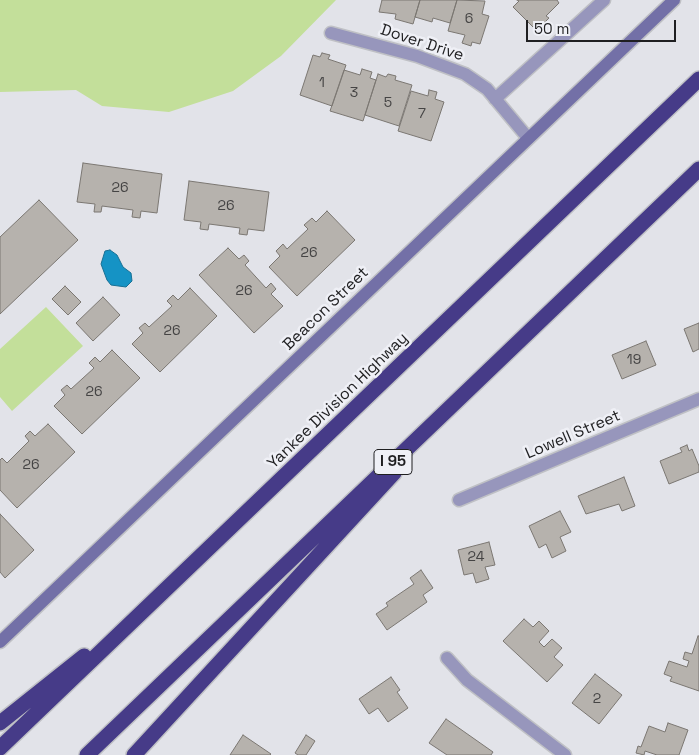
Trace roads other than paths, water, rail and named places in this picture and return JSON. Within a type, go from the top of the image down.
[{"type":"highway","name":"Yankee Division Highway","points":[[0,748],[699,80]]},
{"type":"highway","name":"I 95","points":[[87,755],[699,169]]},
{"type":"highway","points":[[134,755],[488,370]]},
{"type":"highway","points":[[0,723],[154,601]]},
{"type":"street","points":[[495,99],[604,0]]},
{"type":"street","name":"Beacon Street","points":[[0,642],[674,0]]},
{"type":"street","name":"Dover Drive","points":[[331,33],[449,66],[476,80],[528,138]]},
{"type":"street","name":"Lowell Street","points":[[459,500],[699,399]]},
{"type":"street","points":[[447,658],[467,680],[564,755]]},
{"type":"water","points":[[110,250],[117,255],[123,267],[131,273],[132,281],[126,287],[111,285],[107,280],[101,264],[105,251]]}]
